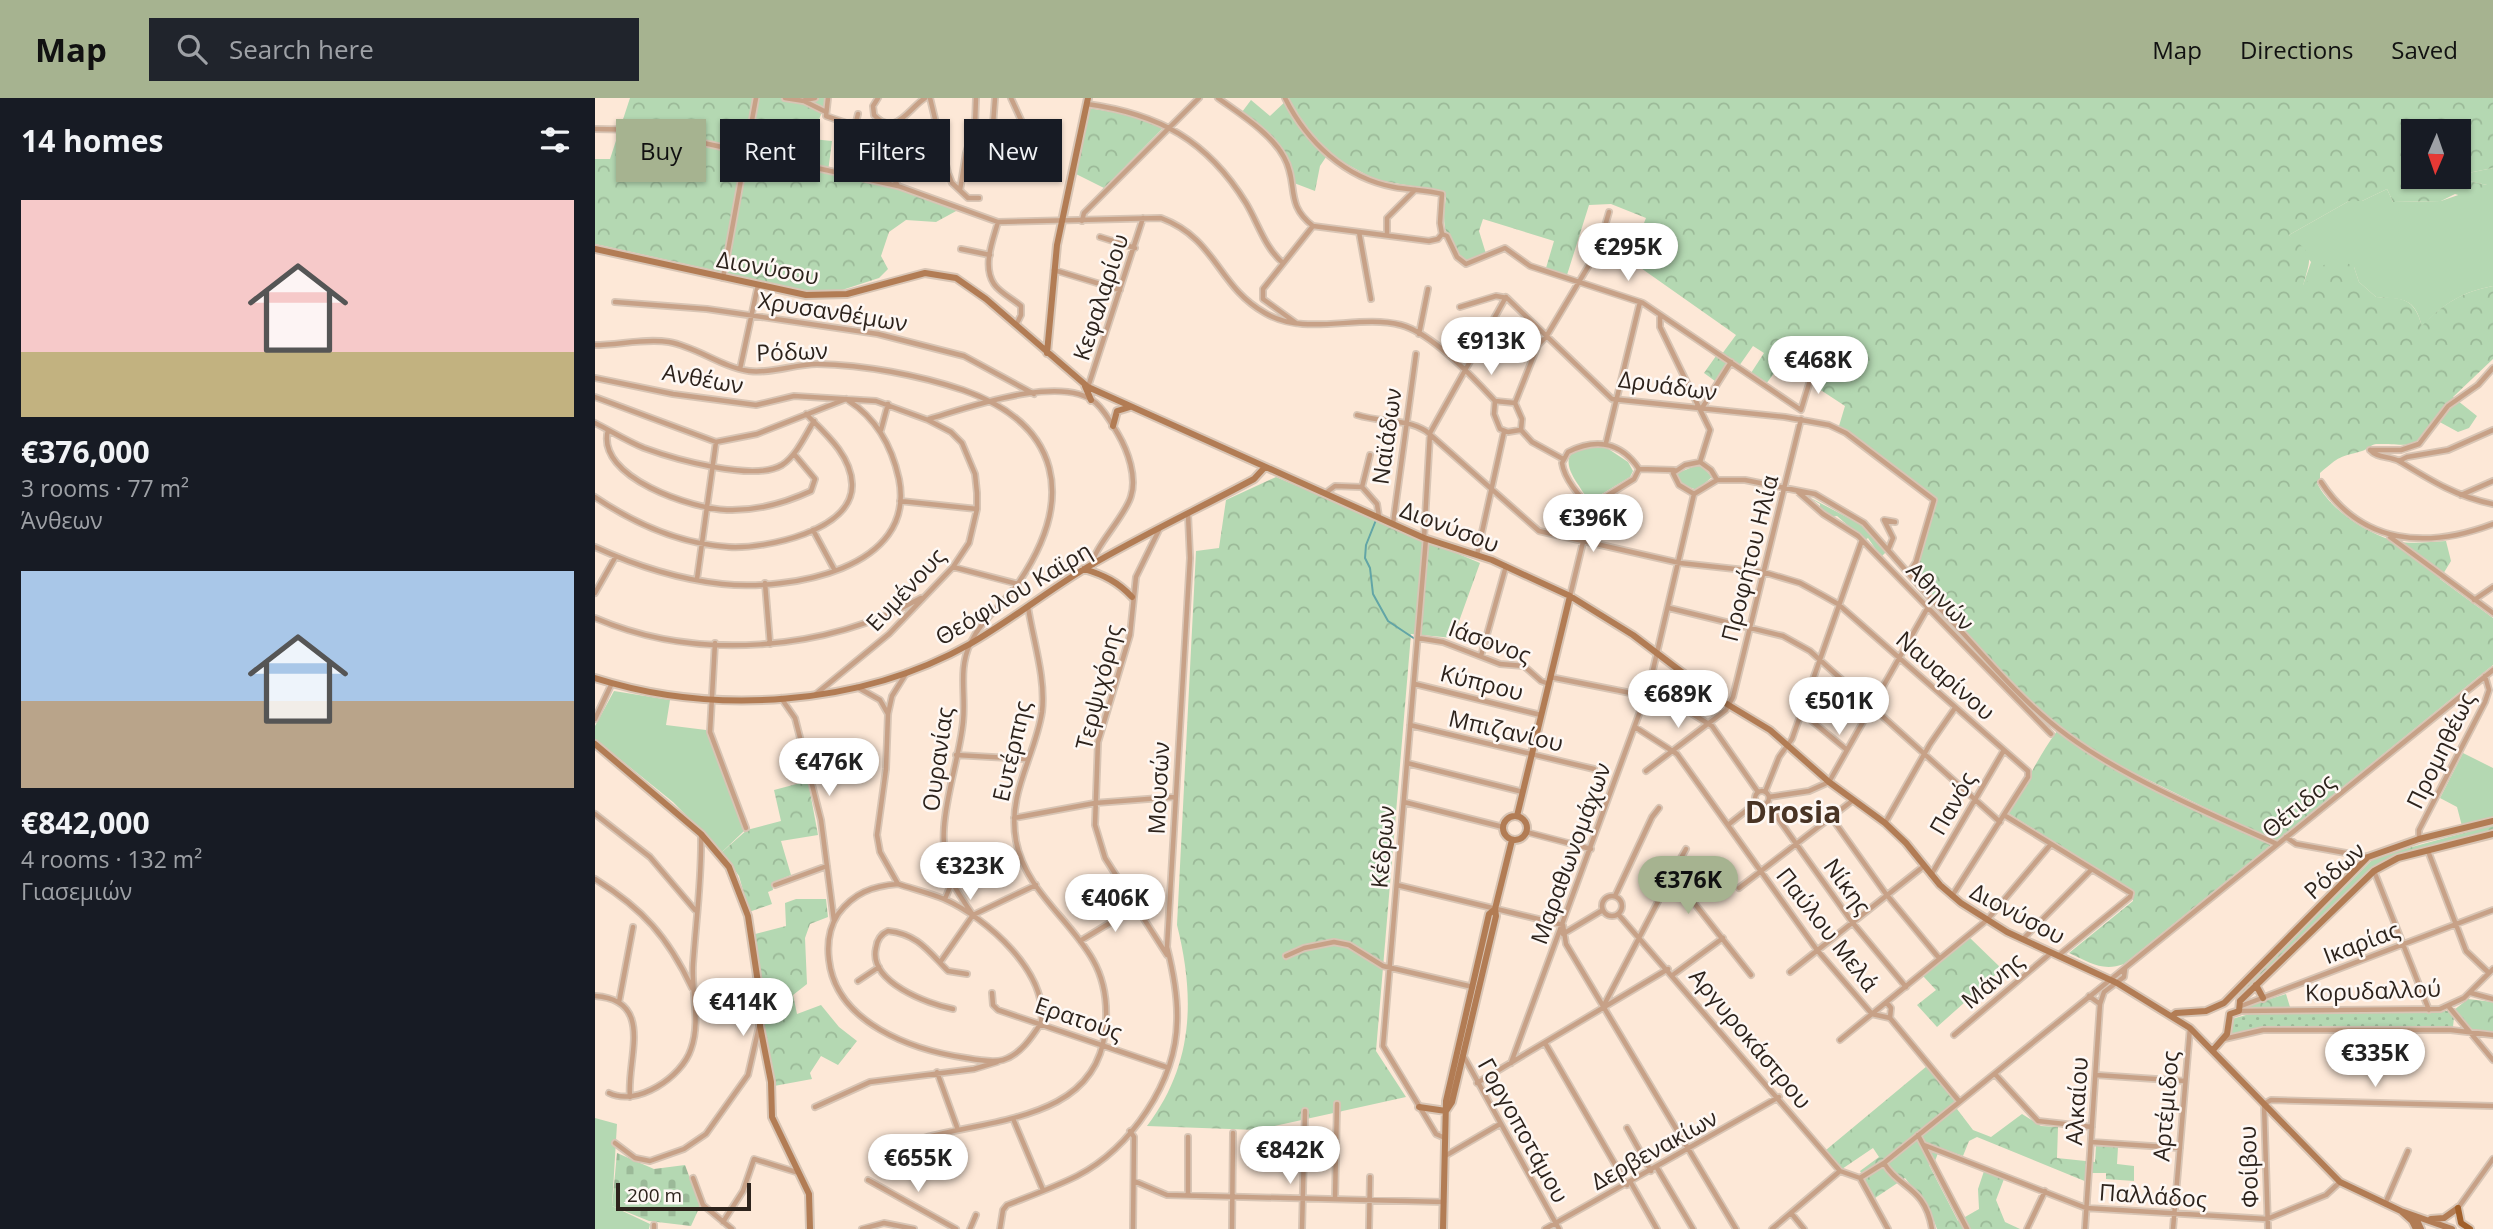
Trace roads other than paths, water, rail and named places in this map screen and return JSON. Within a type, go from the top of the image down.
[{"type":"main road","points":[[2458,1208],[2461,1223],[2470,1229]]},
{"type":"street","points":[[752,119],[756,98]]},
{"type":"street","points":[[785,98],[804,101],[824,111],[827,118],[834,120]]},
{"type":"street","points":[[804,101],[815,98]]},
{"type":"street","points":[[824,111],[828,98]]},
{"type":"street","points":[[878,98],[873,112],[876,118],[888,124],[903,120],[927,98],[948,173],[968,198],[979,198]]},
{"type":"street","points":[[976,119],[977,98]]},
{"type":"street","points":[[993,119],[995,98]]},
{"type":"street","points":[[1011,98],[1021,119]]},
{"type":"street","points":[[1082,220],[1084,213],[1199,98]]},
{"type":"street","points":[[1218,98],[1248,121],[1284,157],[1290,171],[1294,206],[1313,226],[1434,241],[1442,233]]},
{"type":"street","points":[[1286,98],[1307,133],[1333,160],[1376,183],[1441,193],[1442,233],[1447,236],[1457,257],[1467,264],[1505,248],[1530,266],[1640,302],[1801,410],[1812,374]]},
{"type":"street","points":[[1047,353],[1061,222],[1087,101],[1131,111],[1169,127],[1205,153],[1230,180],[1268,245],[1283,263]]},
{"type":"street","points":[[857,119],[858,114]]},
{"type":"street","points":[[595,128],[645,130],[720,146]]},
{"type":"street","points":[[960,190],[964,160]]},
{"type":"street","points":[[820,169],[898,186],[998,222],[1161,218],[1191,234],[1211,253],[1234,289],[1249,303],[1274,317],[1296,324],[1400,325],[1419,334],[1465,371],[1495,401],[1515,404]]},
{"type":"street","points":[[723,278],[741,182]]},
{"type":"street","points":[[896,182],[898,186]]},
{"type":"street","points":[[1387,235],[1387,218],[1415,190]]},
{"type":"street","points":[[1563,459],[1532,442],[1521,430],[1522,419],[1515,404],[1538,345],[1546,337],[1598,250],[1609,212]]},
{"type":"street","name":"Κεφαλαρίου","points":[[1086,386],[1143,218]]},
{"type":"street","points":[[998,222],[990,255],[989,273],[994,285],[1021,306],[1021,315],[1016,325]]},
{"type":"street","points":[[1296,324],[1263,299],[1262,294],[1263,289],[1313,226]]},
{"type":"street","points":[[1359,232],[1371,299]]},
{"type":"street","points":[[1100,237],[1135,248]]},
{"type":"street","points":[[961,248],[990,255]]},
{"type":"street","name":"Διονύσου","points":[[595,249],[806,295],[835,295],[913,274],[935,272],[969,285],[1086,386],[1425,538],[1506,566],[1570,596],[1611,619],[1729,705],[1788,743],[1852,801],[1885,823],[1906,843],[1952,897],[2023,940],[2117,983],[2190,1028],[2340,1182],[2401,1211],[2452,1229]]},
{"type":"street","points":[[1054,270],[1120,290]]},
{"type":"street","points":[[740,369],[758,285]]},
{"type":"street","points":[[1419,334],[1428,289]]},
{"type":"street","points":[[1430,434],[1474,350],[1506,297],[1496,296],[1460,307]]},
{"type":"street","name":"Δρυάδων","points":[[1506,297],[1607,396],[1617,400],[1801,419],[1846,433],[1934,500],[1916,562],[1909,573]]},
{"type":"street","name":"Χρυσανθέμων","points":[[615,302],[752,315],[878,334],[964,356],[1034,394]]},
{"type":"street","points":[[1607,443],[1640,302]]},
{"type":"street","points":[[1660,317],[1660,327],[1710,430],[1699,462]]},
{"type":"street","name":"Ρόδων","points":[[595,345],[670,342],[751,371],[816,364],[855,368],[961,389],[1008,410],[1034,434],[1046,456],[1053,483],[1047,527],[1018,584],[985,619],[969,645]]},
{"type":"street","name":"Ναϊάδων","points":[[1393,524],[1416,354]]},
{"type":"street","points":[[1700,408],[1731,362]]},
{"type":"street","points":[[2493,368],[2478,385],[2448,406],[2419,444],[2401,450],[2370,450],[2374,454],[2399,461],[2460,496],[2493,504]]},
{"type":"street","name":"Ανθέων","points":[[595,378],[673,394],[756,405],[793,396],[888,404],[928,419]]},
{"type":"street","points":[[1086,386],[1094,402],[1113,426],[1130,466],[1132,492],[1123,517],[1093,555],[1093,565]]},
{"type":"street","points":[[928,419],[991,401],[1034,394],[1057,392],[1094,402]]},
{"type":"street","points":[[1094,402],[1103,393]]},
{"type":"street","points":[[595,397],[716,442],[697,580]]},
{"type":"street","points":[[595,547],[654,572],[723,584],[765,583],[834,569],[863,560],[875,552],[895,526],[900,501],[896,465],[881,430],[867,414],[846,399]]},
{"type":"street","name":"Ανθέων","points":[[716,442],[757,434],[846,399]]},
{"type":"street","points":[[1477,555],[1504,432],[1495,419],[1495,401]]},
{"type":"street","points":[[881,430],[888,404]]},
{"type":"street","points":[[1113,426],[1118,411],[1131,407]]},
{"type":"street","points":[[595,497],[641,524],[703,544],[751,547],[780,542],[813,530],[845,508],[852,483],[845,457],[806,414]]},
{"type":"street","points":[[1357,415],[1380,422],[1406,422]]},
{"type":"street","name":"Ευμένους","points":[[816,694],[890,634],[953,566],[969,543],[977,509],[975,474],[966,449],[951,432],[928,419]]},
{"type":"street","name":"Προφήτου Ηλία","points":[[1729,705],[1801,419]]},
{"type":"street","points":[[595,423],[653,451],[714,466],[766,471],[785,463],[814,421]]},
{"type":"street","name":"Ναυαρίνου","points":[[1406,422],[1430,434],[1534,528],[1680,563],[1763,572],[1800,583],[1838,604],[2029,774],[2004,815]]},
{"type":"street","points":[[608,430],[604,438],[607,453],[632,478],[657,493],[708,509],[752,509],[790,500],[811,491],[815,479],[793,454]]},
{"type":"street","points":[[1504,432],[1521,430]]},
{"type":"street","points":[[2399,461],[2407,457],[2448,450],[2493,430]]},
{"type":"street","name":"Κέδρων","points":[[1430,434],[1415,684],[1383,1046],[1436,1134],[1445,1138]]},
{"type":"street","points":[[1592,505],[1584,500],[1564,472],[1563,459],[1571,450],[1607,443],[1622,451],[1639,469],[1674,470],[1699,462]]},
{"type":"street","points":[[1362,487],[1370,455]]},
{"type":"street","points":[[1674,470],[1676,482],[1694,494],[1717,480],[1713,472],[1699,462]]},
{"type":"street","name":"Θεόφιλου Καϊρη","points":[[595,678],[711,698],[781,698],[857,687],[969,645],[1084,569],[1254,479],[1265,467]]},
{"type":"street","points":[[1517,816],[1592,505],[1634,479],[1639,469]]},
{"type":"street","name":"Αθηνών","points":[[1717,480],[1745,480],[1813,493],[1861,520],[2021,694],[2066,735],[2107,761],[2277,844]]},
{"type":"street","points":[[2460,496],[2493,481]]},
{"type":"street","points":[[2321,482],[2336,503],[2390,537],[2493,613]]},
{"type":"street","points":[[1327,492],[1335,486],[1362,487],[1377,504],[1379,517]]},
{"type":"street","name":"Αθηνών","points":[[1798,492],[1862,540],[2051,734]]},
{"type":"street","name":"Μαραθωνομάχων","points":[[1511,1063],[1649,687],[1694,494]]},
{"type":"street","points":[[900,501],[977,509]]},
{"type":"street","name":"Μουσών","points":[[1165,947],[1190,558],[1188,514]]},
{"type":"street","points":[[1882,560],[1890,551],[1893,540],[1884,520],[1895,522]]},
{"type":"street","points":[[2390,537],[2455,536],[2493,524]]},
{"type":"street","points":[[813,530],[834,569]]},
{"type":"street","name":"Τερψιχόρης","points":[[1159,530],[1136,578],[1130,635],[1098,742],[1095,825],[1105,858],[1165,947],[1171,962],[1175,979],[1177,1022],[1166,1067]]},
{"type":"street","points":[[1728,825],[1757,802],[1788,743],[1862,540]]},
{"type":"street","points":[[595,593],[616,556]]},
{"type":"street","points":[[953,566],[1018,584]]},
{"type":"street","points":[[1481,657],[1506,566]]},
{"type":"street","points":[[1084,569],[1112,580],[1132,597]]},
{"type":"street","points":[[765,583],[770,643]]},
{"type":"street","points":[[2475,600],[2493,587]]},
{"type":"street","points":[[595,618],[649,636],[715,643],[770,643],[858,626],[893,613],[921,598]]},
{"type":"street","points":[[1757,802],[1809,792],[1829,782],[1931,598]]},
{"type":"street","name":"Ευτέρπης","points":[[887,1152],[907,1142],[1014,1121],[1068,1094],[1089,1075],[1104,1045],[1107,1008],[1104,990],[1093,960],[1036,885],[1019,850],[1014,818],[1017,789],[1042,710],[1039,668],[1028,607]]},
{"type":"street","points":[[1669,608],[1783,636],[1820,657],[2000,822]]},
{"type":"street","name":"Ιάσονος","points":[[1417,638],[1443,642],[1500,664],[1524,666],[1541,681],[1550,680]]},
{"type":"street","points":[[715,643],[711,737],[746,828]]},
{"type":"street","name":"Ουρανίας","points":[[969,645],[961,674],[964,711],[944,835],[952,882],[972,915]]},
{"type":"street","points":[[898,884],[880,852],[877,835],[886,769],[888,714],[892,696],[908,670]]},
{"type":"street","name":"Θέτιδος","points":[[1860,1178],[1884,1163],[1995,1074],[2493,670]]},
{"type":"street","name":"Προμηθέως","points":[[2419,839],[2419,831],[2485,702],[2489,690],[2485,676]]},
{"type":"street","points":[[1550,680],[1646,696]]},
{"type":"street","points":[[595,719],[613,683]]},
{"type":"street","name":"Κύπρου","points":[[1415,684],[1541,715]]},
{"type":"street","points":[[857,687],[880,700],[888,714]]},
{"type":"street","points":[[1649,687],[1708,723],[1762,792]]},
{"type":"street","points":[[781,698],[795,718],[821,820],[834,921],[827,949],[832,976],[841,994],[863,1017],[882,1031],[914,1047],[963,1058],[1001,1061]]},
{"type":"street","points":[[1646,771],[1729,705]]},
{"type":"street","points":[[1885,823],[1956,707]]},
{"type":"street","points":[[1801,712],[1847,750]]},
{"type":"street","name":"Μπιζανίου","points":[[1410,725],[1594,769]]},
{"type":"street","name":"Παύλου Μελά","points":[[1635,727],[1673,749],[1817,950],[1872,1014],[1890,1018],[1959,1102]]},
{"type":"street","points":[[595,744],[701,834],[729,867],[748,916],[757,977],[760,1026],[771,1082],[772,1117],[796,1172],[809,1194],[810,1229]]},
{"type":"street","name":"Πανός","points":[[1931,875],[1974,797],[2004,750]]},
{"type":"street","points":[[956,755],[1027,759]]},
{"type":"street","points":[[1407,763],[1523,792]]},
{"type":"street","name":"Νίκης","points":[[1762,792],[1852,922],[1906,987]]},
{"type":"street","points":[[1014,818],[1095,803],[1174,797]]},
{"type":"street","points":[[1739,888],[1852,801]]},
{"type":"street","points":[[1404,802],[1503,827]]},
{"type":"street","points":[[1603,910],[1604,900],[1615,896],[1651,817],[1659,808]]},
{"type":"street","points":[[595,814],[650,857],[695,911]]},
{"type":"street","points":[[1952,897],[2004,815],[2091,870],[2023,940]]},
{"type":"street","points":[[1517,816],[1526,822],[1526,832],[1519,839],[1512,840],[1505,835],[1503,827],[1506,819],[1517,816]]},
{"type":"street","points":[[1831,817],[1886,894],[1939,958]]},
{"type":"street","name":"Ρόδων","points":[[2227,1000],[2368,857],[2419,839],[2493,821]]},
{"type":"street","points":[[1526,832],[1591,849]]},
{"type":"street","points":[[609,1093],[630,1097],[669,1078],[687,1059],[695,1030],[695,911],[701,868],[701,834]]},
{"type":"street","name":"Ρόδων","points":[[2240,1006],[2256,985],[2374,871],[2399,858],[2493,834]]},
{"type":"street","points":[[2286,837],[2296,844],[2368,857]]},
{"type":"street","points":[[1443,1229],[1446,1111],[1459,1047],[1496,916],[1495,909],[1512,840]]},
{"type":"street","points":[[1840,1040],[1987,920],[2051,844]]},
{"type":"street","points":[[1603,1008],[1686,849]]},
{"type":"street","points":[[2428,851],[2470,958],[2491,971]]},
{"type":"street","points":[[1677,865],[1675,873],[1678,883],[1751,975]]},
{"type":"street","points":[[775,885],[827,866]]},
{"type":"street","points":[[1790,972],[1924,866]]},
{"type":"street","name":"Μάνης","points":[[1954,1035],[2131,896],[2091,870]]},
{"type":"street","points":[[2374,871],[2428,1010]]},
{"type":"street","points":[[595,878],[619,894],[656,927],[673,950],[693,990]]},
{"type":"street","points":[[945,900],[952,882]]},
{"type":"street","points":[[815,1107],[870,1082],[975,1069],[1001,1061],[1022,1047],[1041,1024],[1041,998],[1034,977],[1022,961],[972,915],[945,900],[898,884],[859,893],[834,921]]},
{"type":"street","points":[[941,961],[972,915],[1036,885]]},
{"type":"street","points":[[1397,885],[1563,925],[1562,934],[1603,1008],[1736,1229]]},
{"type":"street","points":[[1603,910],[1610,916],[1618,914],[1622,904],[1615,896]]},
{"type":"street","points":[[1080,941],[1138,906]]},
{"type":"street","points":[[1562,934],[1603,910]]},
{"type":"street","name":"Ικαρίας","points":[[2240,1006],[2493,910]]},
{"type":"street","name":"Αργυροκάστρου","points":[[1618,914],[1674,974],[1840,1171]]},
{"type":"street","points":[[618,1002],[633,927]]},
{"type":"street","points":[[953,1009],[927,1003],[892,982],[879,967],[876,946],[881,934],[888,931],[923,943],[948,971],[967,974]]},
{"type":"street","points":[[1674,974],[1723,938]]},
{"type":"street","points":[[1286,956],[1304,948],[1334,942],[1349,945],[1377,964],[1476,987]]},
{"type":"street","points":[[857,981],[879,967]]},
{"type":"street","name":"Θέτιδος","points":[[2117,983],[2124,977],[2125,968]]},
{"type":"street","points":[[1477,1083],[1668,969]]},
{"type":"street","name":"Κορυδαλλού","points":[[2240,1006],[2428,1010],[2449,1006],[2471,993],[2491,971]]},
{"type":"street","points":[[2089,996],[2100,1004],[2104,992],[2117,983]]},
{"type":"street","points":[[2256,985],[2263,998]]},
{"type":"street","points":[[1446,1111],[1452,1102],[1476,987]]},
{"type":"street","name":"Ερατούς","points":[[992,993],[993,1005],[998,1010],[1166,1067]]},
{"type":"street","points":[[2471,993],[2493,999]]},
{"type":"street","points":[[595,996],[618,1002],[629,1014],[635,1032],[630,1097]]},
{"type":"street","points":[[2224,1039],[2229,1014],[2240,1006],[2227,1000]]},
{"type":"street","points":[[2227,1000],[2225,1011],[2229,1014]]},
{"type":"street","points":[[2172,1016],[2176,1013],[2206,1011],[2227,1000]]},
{"type":"street","name":"Παύλου Μελά","points":[[1887,1003],[1891,1008],[1890,1018]]},
{"type":"street","name":"Αλκαίου","points":[[2085,1229],[2100,1004]]},
{"type":"street","points":[[2449,1006],[2493,1060]]},
{"type":"street","points":[[615,1143],[635,1158],[650,1161],[684,1149],[706,1134],[748,1075],[760,1026]]},
{"type":"street","name":"Αρτέμιδος","points":[[2173,1229],[2190,1028]]},
{"type":"street","points":[[2213,1050],[2224,1039],[2263,1030],[2469,1032],[2493,1035]]},
{"type":"street","points":[[1545,1043],[1657,1229]]},
{"type":"street","name":"Γοργοποτάμου","points":[[1459,1047],[1559,1229]]},
{"type":"street","points":[[1000,1229],[1007,1205],[1043,1191],[1097,1164],[1151,1105],[1166,1067]]},
{"type":"street","points":[[936,1072],[958,1130]]},
{"type":"street","points":[[1995,1074],[2038,1121],[2092,1126]]},
{"type":"street","points":[[2096,1075],[2185,1081]]},
{"type":"street","name":"Δερβενακίων","points":[[1545,1229],[1779,1097]]},
{"type":"street","points":[[2264,1104],[2277,1099],[2493,1106]]},
{"type":"street","points":[[1335,1199],[1337,1104]]},
{"type":"street","name":"Φοίβου","points":[[2264,1104],[2268,1229]]},
{"type":"street","points":[[1419,1107],[1446,1111]]},
{"type":"street","points":[[1302,1229],[1305,1111]]},
{"type":"street","points":[[1014,1121],[1043,1191]]},
{"type":"street","points":[[1445,1156],[1500,1124]]},
{"type":"street","points":[[1627,1128],[1651,1171]]},
{"type":"street","points":[[1130,1131],[1134,1138],[1133,1229]]},
{"type":"street","points":[[1233,1133],[1233,1229]]},
{"type":"street","points":[[1918,1135],[1967,1229]]},
{"type":"street","points":[[1188,1137],[1188,1195]]},
{"type":"street","points":[[2091,1142],[2179,1148]]},
{"type":"street","name":"Παλλάδος","points":[[1924,1144],[2086,1208],[2267,1219],[2326,1195],[2340,1182]]},
{"type":"street","points":[[2385,1204],[2407,1151]]},
{"type":"street","points":[[723,1222],[743,1191],[754,1159],[796,1172]]},
{"type":"street","points":[[2428,1219],[2444,1218],[2458,1208],[2493,1159]]},
{"type":"street","points":[[1884,1163],[1915,1191],[1926,1207],[1933,1229]]},
{"type":"street","points":[[1657,1168],[1693,1229]]},
{"type":"street","points":[[1772,1229],[1840,1171],[1860,1178],[1888,1229]]},
{"type":"street","points":[[1369,1229],[1370,1177]]},
{"type":"street","points":[[693,1178],[703,1205],[731,1229]]},
{"type":"street","points":[[868,1180],[956,1229]]},
{"type":"street","points":[[1134,1181],[1164,1195],[1303,1201],[1335,1199],[1444,1202]]},
{"type":"street","points":[[2027,1229],[2045,1191]]},
{"type":"street","name":"Διονύσου","points":[[2401,1211],[2416,1229]]},
{"type":"street","points":[[1791,1213],[1804,1229]]},
{"type":"street","points":[[970,1229],[976,1214]]},
{"type":"street","points":[[2414,1214],[2421,1229]]},
{"type":"street","points":[[862,1229],[884,1223],[914,1229]]},
{"type":"waterway","points":[[1376,520],[1366,545],[1365,558],[1370,568],[1373,594],[1388,621],[1415,639]]},
{"type":"district","name":"Drosia","points":[[1793,811]]}]
